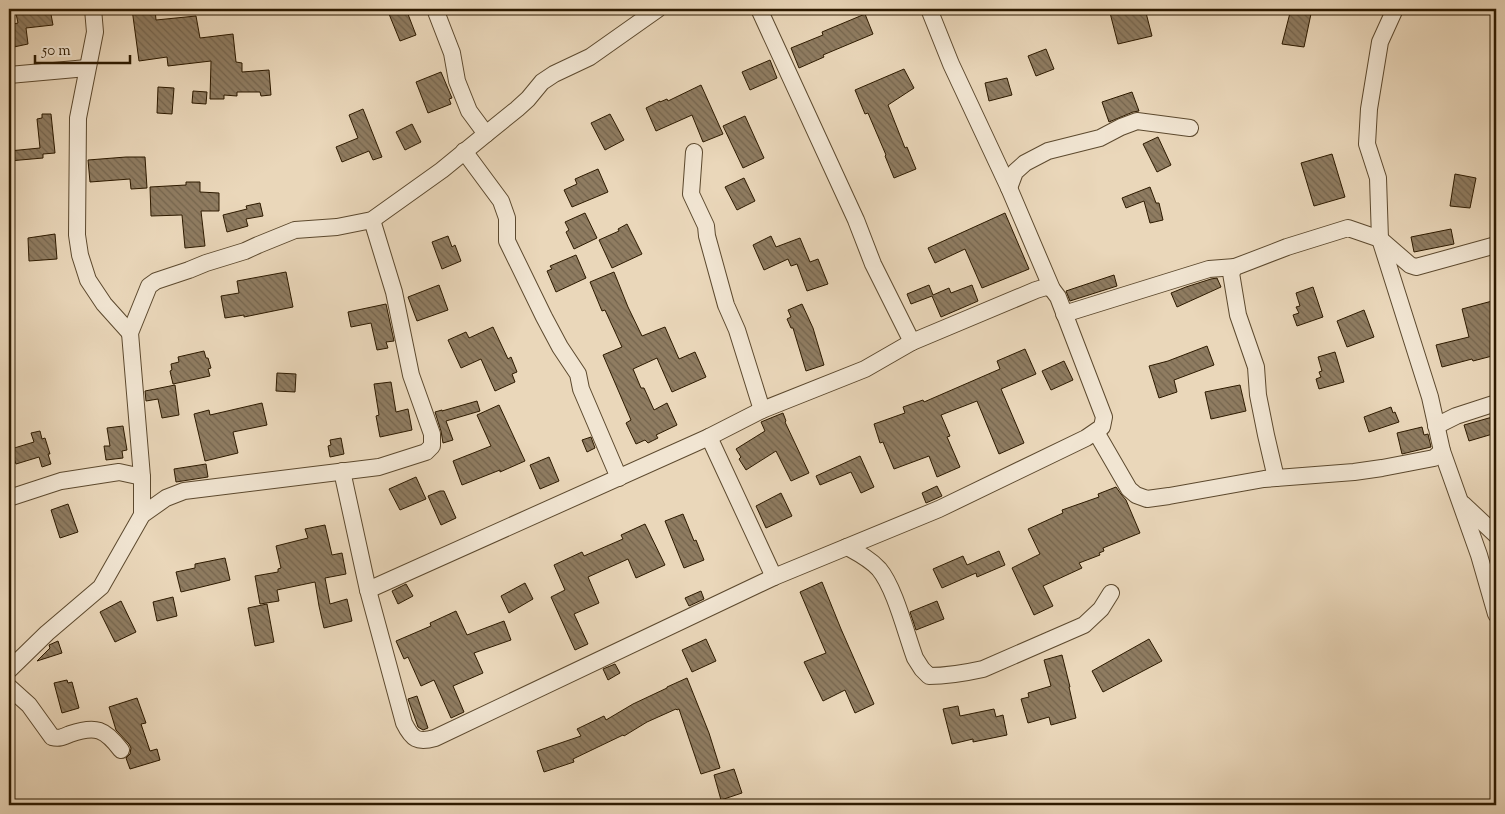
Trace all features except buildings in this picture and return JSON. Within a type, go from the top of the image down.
[{"type":"street","points":[[93,9],[95,32],[78,118],[77,235],[80,255],[88,280],[104,304],[130,333]]},
{"type":"street","points":[[435,9],[452,53],[457,81],[469,111],[486,134]]},
{"type":"street","points":[[142,515],[142,477],[130,333],[149,286],[156,281],[245,251],[295,230],[337,227],[372,220],[442,170],[517,109],[542,82],[554,74],[590,57],[658,9]]},
{"type":"street","points":[[758,9],[856,220],[872,264],[912,342]]},
{"type":"street","points":[[342,472],[368,590],[404,723],[416,739],[424,741],[444,734],[774,576],[939,509],[1096,432],[1102,427],[1104,417],[1058,296],[1052,289],[951,64],[929,9]]},
{"type":"street","points":[[1395,9],[1380,42],[1369,109],[1367,144],[1378,178],[1380,239],[1430,397],[1442,451],[1480,556],[1496,614]]},
{"type":"street","points":[[9,75],[87,68]]},
{"type":"street","points":[[1008,188],[1015,172],[1025,163],[1048,151],[1100,138],[1137,121],[1190,128]]},
{"type":"street","points":[[464,151],[501,201],[506,218],[507,241],[560,347],[578,374],[581,389],[619,478]]},
{"type":"street","points":[[694,152],[691,194],[706,226],[726,305],[737,330],[762,410]]},
{"type":"street","points":[[9,670],[101,587],[142,515],[166,498],[184,491],[379,467],[426,452],[432,446],[432,434],[411,375],[394,292],[372,220]]},
{"type":"street","points":[[1064,314],[1209,269],[1234,267],[1287,247],[1348,228],[1380,239],[1410,266],[1416,267],[1496,245]]},
{"type":"street","points":[[1234,267],[1231,272],[1238,315],[1256,367],[1258,395],[1276,478]]},
{"type":"street","points":[[368,590],[709,437],[762,410],[866,369],[912,342],[1046,286],[1052,289]]},
{"type":"street","points":[[1436,426],[1456,416],[1496,403]]},
{"type":"street","points":[[1096,432],[1129,489],[1136,495],[1147,498],[1264,479],[1382,468],[1434,458],[1442,451]]},
{"type":"street","points":[[709,437],[774,576]]},
{"type":"street","points":[[9,498],[61,481],[119,472],[142,477]]},
{"type":"street","points":[[1461,502],[1496,535]]},
{"type":"street","points":[[847,547],[879,569],[890,586],[915,658],[929,676],[966,673],[983,669],[1084,625],[1101,609],[1111,593]]},
{"type":"street","points":[[9,687],[28,705],[52,737],[57,739],[82,730],[103,731],[110,736],[121,750]]}]
